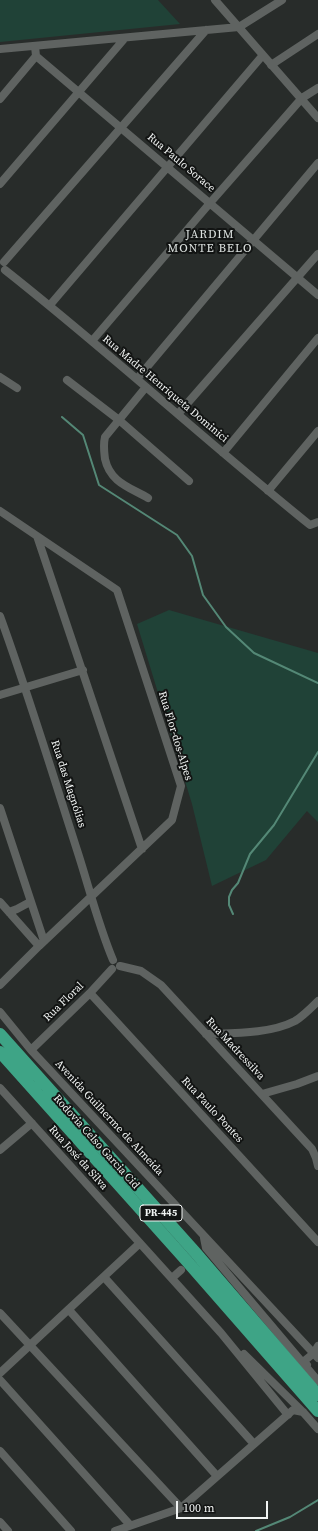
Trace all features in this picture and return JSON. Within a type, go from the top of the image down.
[{"type":"highway","name":"Rodovia Celso Garcia Cid","points":[[0,1034],[190,1246],[318,1395]]},
{"type":"highway","name":"Rodovia Celso Garcia Cid","points":[[0,1052],[186,1259],[318,1411]]},
{"type":"street","points":[[215,0],[318,118]]},
{"type":"street","points":[[0,49],[239,27],[282,0]]},
{"type":"street","points":[[2,266],[206,30]]},
{"type":"street","points":[[271,65],[318,34]]},
{"type":"street","points":[[0,184],[125,38]]},
{"type":"street","points":[[0,98],[36,56],[35,46]]},
{"type":"street","points":[[50,306],[263,55]]},
{"type":"street","name":"Rua Paulo Sorace","points":[[36,56],[318,295]]},
{"type":"street","points":[[92,341],[302,98],[318,88]]},
{"type":"street","points":[[137,379],[318,163]]},
{"type":"street","points":[[178,414],[318,254]]},
{"type":"street","name":"Rua Madre Henriqueta Dominici","points":[[2,266],[268,491],[314,524]]},
{"type":"street","points":[[223,453],[318,338]]},
{"type":"street","points":[[0,377],[17,388]]},
{"type":"street","points":[[67,380],[119,420],[188,481]]},
{"type":"street","points":[[146,387],[105,436],[103,446],[107,469],[116,480],[148,498]]},
{"type":"street","points":[[268,491],[318,432]]},
{"type":"street","name":"Rua Flor-dos-Alpes","points":[[0,511],[117,590],[181,786],[172,820],[42,943],[0,985]]},
{"type":"street","points":[[37,536],[142,849]]},
{"type":"street","name":"Rua das Magnólias","points":[[0,616],[26,688],[92,896],[102,933],[113,960],[110,964],[116,968]]},
{"type":"street","points":[[0,695],[83,670]]},
{"type":"street","points":[[0,808],[42,943]]},
{"type":"street","points":[[0,902],[42,943]]},
{"type":"street","points":[[9,912],[30,902]]},
{"type":"street","name":"Rua Floral","points":[[31,1050],[116,968]]},
{"type":"street","name":"Rua Madressilva","points":[[116,968],[141,971],[161,985],[312,1149],[318,1166]]},
{"type":"street","name":"Rua Paulo Pontes","points":[[90,993],[318,1242]]},
{"type":"street","points":[[206,1034],[270,1029],[295,1021],[318,1001]]},
{"type":"street","name":"Avenida Guilherme de Almeida","points":[[0,1012],[31,1050],[204,1237],[207,1248]]},
{"type":"street","points":[[262,1094],[318,1076]]},
{"type":"street","name":"Rua José da Silva","points":[[0,1088],[221,1333]]},
{"type":"street","points":[[0,1150],[32,1123]]},
{"type":"street","points":[[0,1373],[31,1346],[140,1243]]},
{"type":"street","points":[[207,1248],[317,1353],[303,1362]]},
{"type":"street","points":[[207,1248],[318,1381]]},
{"type":"street","points":[[172,1278],[181,1270]]},
{"type":"street","points":[[104,1277],[254,1444]]},
{"type":"street","points":[[69,1310],[217,1476]]},
{"type":"street","points":[[0,1313],[181,1508]]},
{"type":"street","points":[[221,1333],[288,1414]]},
{"type":"street","points":[[221,1333],[303,1412],[318,1429]]},
{"type":"street","points":[[303,1362],[318,1376]]},
{"type":"street","points":[[0,1380],[130,1524]]},
{"type":"street","points":[[115,1531],[130,1524],[181,1508],[293,1410],[303,1412]]},
{"type":"street","points":[[0,1451],[71,1531]]},
{"type":"street","points":[[0,1522],[8,1531]]},
{"type":"green space","points":[[0,0],[158,0],[180,24],[0,42]]},
{"type":"green space","points":[[169,610],[318,653],[318,822],[307,811],[266,860],[212,886],[192,804],[137,624]]},
{"type":"waterway","points":[[62,417],[83,435],[99,485],[177,535],[192,556],[203,595],[226,627],[254,653],[318,683]]},
{"type":"waterway","points":[[233,914],[229,905],[229,897],[232,890],[238,883],[250,854],[274,825],[318,752]]},
{"type":"waterway","points":[[256,1531],[290,1517],[318,1500]]},
{"type":"district","name":"JARDIM MONTE BELO","points":[[210,242]]}]
